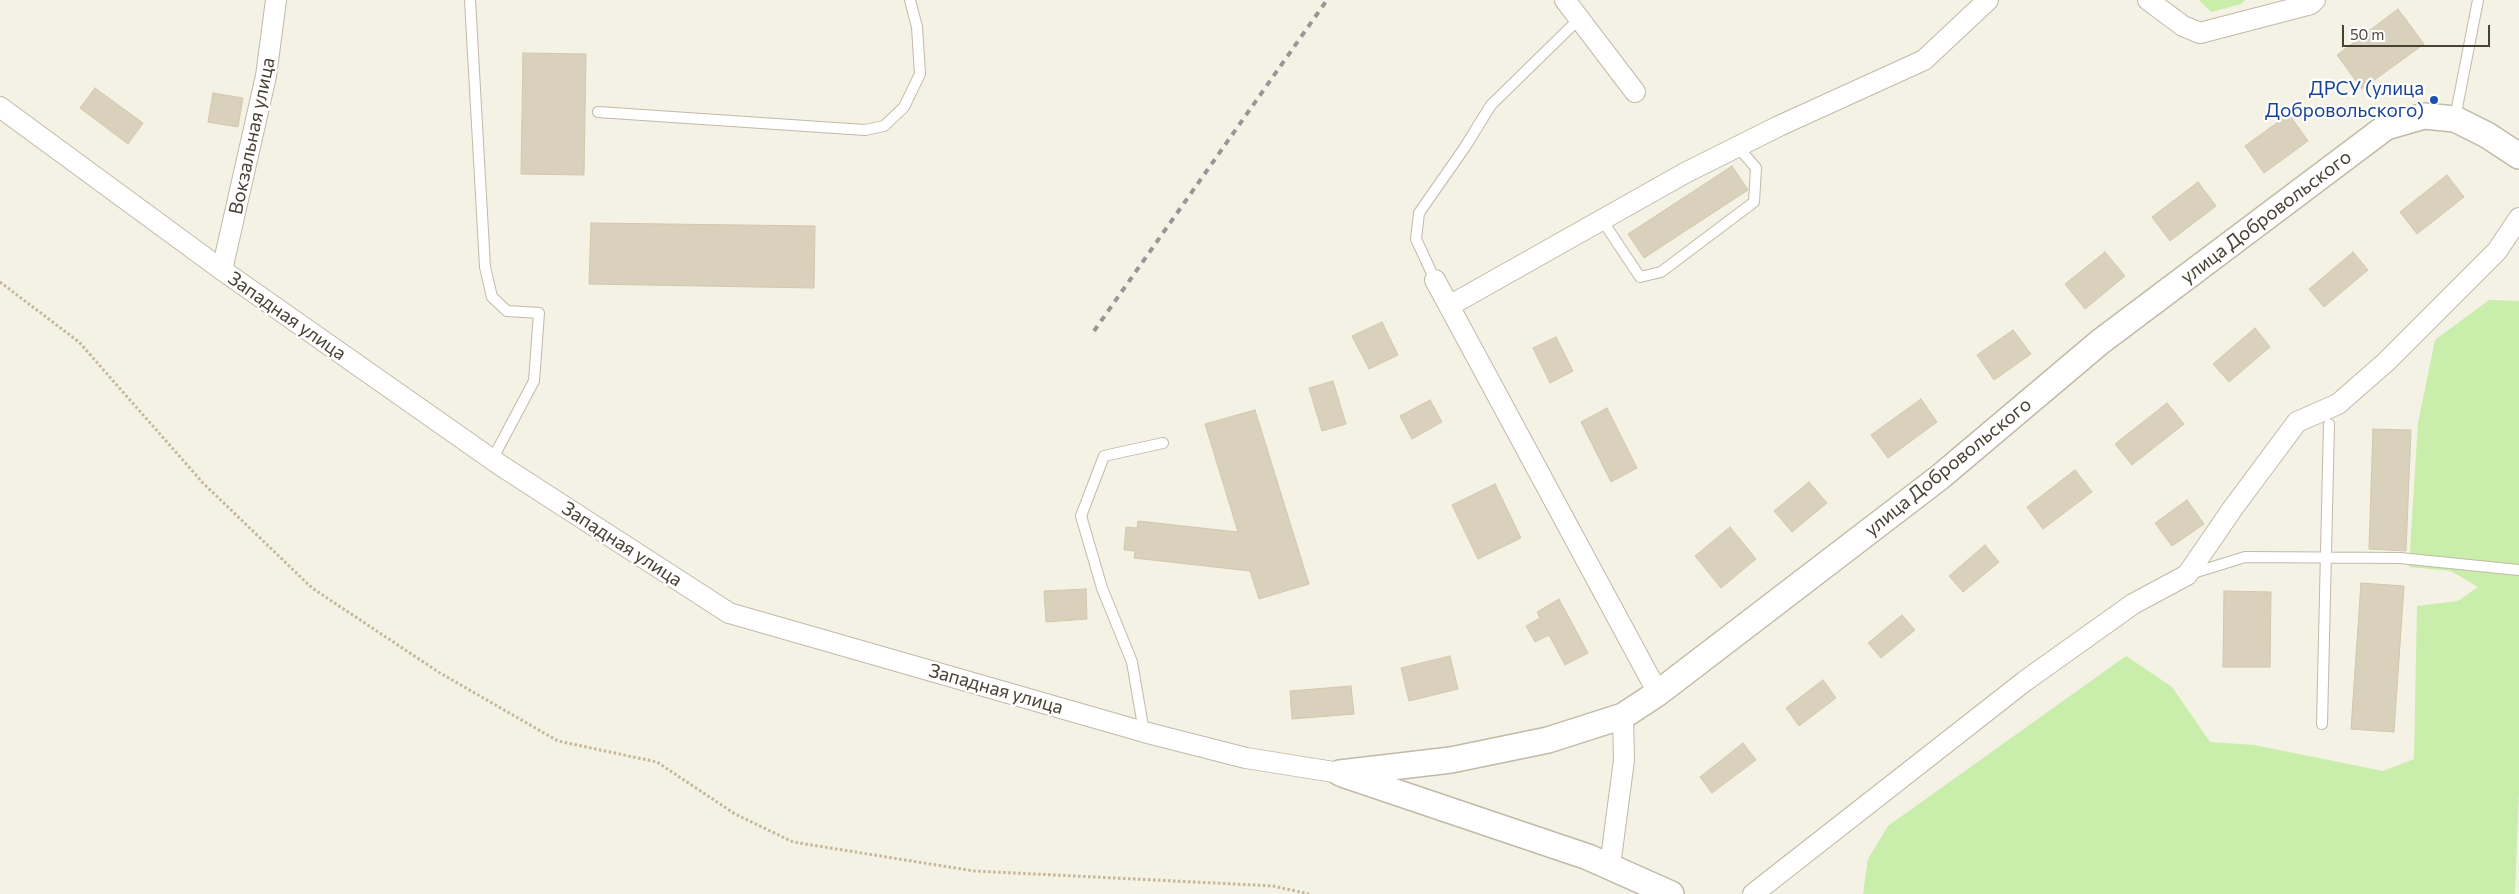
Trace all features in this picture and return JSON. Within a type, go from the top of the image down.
[{"type":"street","name":"Вокзальная улица","points":[[222,270],[266,76],[276,0]]},
{"type":"street","points":[[1565,0],[1635,92]]},
{"type":"street","points":[[1449,306],[1686,173],[1738,146],[1924,60],[1988,0]]},
{"type":"street","points":[[2148,0],[2183,26],[2200,33],[2311,4],[2315,0]]},
{"type":"street","name":"Западная улица","points":[[0,107],[222,270],[492,460],[729,613],[1144,732],[1246,758],[1340,774]]},
{"type":"street","name":"улица Добровольского","points":[[1340,774],[1451,760],[1548,740],[1623,716],[1658,693],[1940,477],[2100,342],[2386,127],[2424,116],[2454,119],[2487,135],[2519,156]]},
{"type":"street","points":[[1753,894],[2025,681],[2133,604],[2187,576],[2233,508],[2297,422],[2338,404],[2386,362],[2496,251],[2519,218]]},
{"type":"street","points":[[1435,280],[1658,693]]},
{"type":"street","points":[[1610,866],[1624,760],[1623,716]]},
{"type":"street","points":[[1340,774],[1610,866],[1671,894]]},
{"type":"lane","points":[[470,0],[485,267],[492,297],[507,311],[538,313],[534,381],[492,460]]},
{"type":"lane","points":[[598,112],[865,130],[884,126],[904,107],[920,74],[917,28],[910,0]]},
{"type":"lane","points":[[2454,119],[2478,0]]},
{"type":"lane","points":[[1435,280],[1416,239],[1419,213],[1465,147],[1491,105],[1579,19]]},
{"type":"lane","points":[[1602,220],[1640,277],[1661,272],[1754,202],[1756,168],[1738,146]]},
{"type":"lane","points":[[2322,724],[2329,424]]},
{"type":"lane","points":[[1144,732],[1132,662],[1102,588],[1081,516],[1104,456],[1163,443]]},
{"type":"lane","points":[[2187,576],[2245,557],[2400,558],[2519,570]]},
{"type":"path","points":[[0,282],[79,342],[203,483],[312,588],[440,673],[558,741],[657,762],[735,814],[793,842],[974,872],[1273,886],[1309,894]]},
{"type":"green space","points":[[2199,0],[2245,0],[2241,4],[2211,12]]},
{"type":"green space","points":[[2489,300],[2519,301],[2519,791],[2515,894],[1863,894],[1868,859],[1888,826],[2126,656],[2172,687],[2210,742],[2254,745],[2383,771],[2414,759],[2417,606],[2458,601],[2478,587],[2451,571],[2409,567],[2418,423],[2435,340]]},
{"type":"building","points":[[2398,9],[2424,44],[2362,89],[2337,55]]},
{"type":"building","points":[[523,53],[586,54],[584,175],[521,174]]},
{"type":"building","points":[[95,88],[143,123],[128,144],[80,108]]},
{"type":"building","points":[[213,93],[243,98],[238,127],[208,122]]},
{"type":"building","points":[[2289,114],[2308,141],[2264,173],[2245,146]]},
{"type":"building","points":[[1732,166],[1748,190],[1644,258],[1628,234]]},
{"type":"building","points":[[2447,175],[2464,197],[2417,234],[2400,212]]},
{"type":"building","points":[[2198,182],[2216,206],[2170,241],[2152,217]]},
{"type":"building","points":[[591,223],[815,226],[814,288],[589,284]]},
{"type":"building","points":[[2105,252],[2125,276],[2085,309],[2065,284]]},
{"type":"building","points":[[2353,252],[2368,270],[2324,307],[2309,289]]},
{"type":"building","points":[[1382,322],[1398,355],[1369,369],[1352,336]]},
{"type":"building","points":[[2255,328],[2270,347],[2229,382],[2213,364]]},
{"type":"building","points":[[2013,330],[2031,354],[1994,380],[1977,355]]},
{"type":"building","points":[[1556,337],[1573,371],[1550,383],[1533,348]]},
{"type":"building","points":[[1333,381],[1346,424],[1322,431],[1309,388]]},
{"type":"building","points":[[1921,399],[1937,422],[1888,458],[1871,435]]},
{"type":"building","points":[[1430,400],[1442,422],[1412,439],[1400,416]]},
{"type":"building","points":[[2167,403],[2184,424],[2132,465],[2115,444]]},
{"type":"building","points":[[1607,408],[1637,468],[1611,482],[1581,422]]},
{"type":"building","points":[[1255,410],[1309,584],[1259,599],[1250,571],[1134,558],[1135,551],[1124,550],[1126,527],[1137,528],[1138,521],[1238,532],[1205,424]]},
{"type":"building","points":[[2373,429],[2411,430],[2406,551],[2369,549]]},
{"type":"building","points":[[2075,470],[2092,492],[2043,529],[2027,507]]},
{"type":"building","points":[[1809,482],[1827,503],[1792,532],[1774,511]]},
{"type":"building","points":[[1495,484],[1521,538],[1478,559],[1452,505]]},
{"type":"building","points":[[2187,500],[2204,524],[2172,546],[2155,523]]},
{"type":"building","points":[[1730,527],[1756,559],[1721,588],[1695,556]]},
{"type":"building","points":[[1985,545],[1999,562],[1963,592],[1949,576]]},
{"type":"building","points":[[2361,583],[2404,586],[2394,732],[2351,729]]},
{"type":"building","points":[[1086,589],[1087,619],[1046,622],[1044,591]]},
{"type":"building","points":[[2224,591],[2271,592],[2270,667],[2223,667]]},
{"type":"building","points":[[1559,599],[1588,653],[1565,665],[1549,635],[1535,642],[1526,626],[1540,618],[1537,612]]},
{"type":"building","points":[[1902,615],[1915,630],[1881,658],[1868,643]]},
{"type":"building","points":[[1450,656],[1458,689],[1409,701],[1401,668]]},
{"type":"building","points":[[1823,680],[1836,698],[1799,726],[1786,708]]},
{"type":"building","points":[[1351,686],[1354,714],[1292,719],[1290,691]]},
{"type":"building","points":[[1743,743],[1756,760],[1712,793],[1700,777]]},
{"type":"railway","points":[[1094,331],[1327,0]]},
{"type":"place","name":"ДРСУ (улица Добровольского)","points":[[2434,100]]}]
